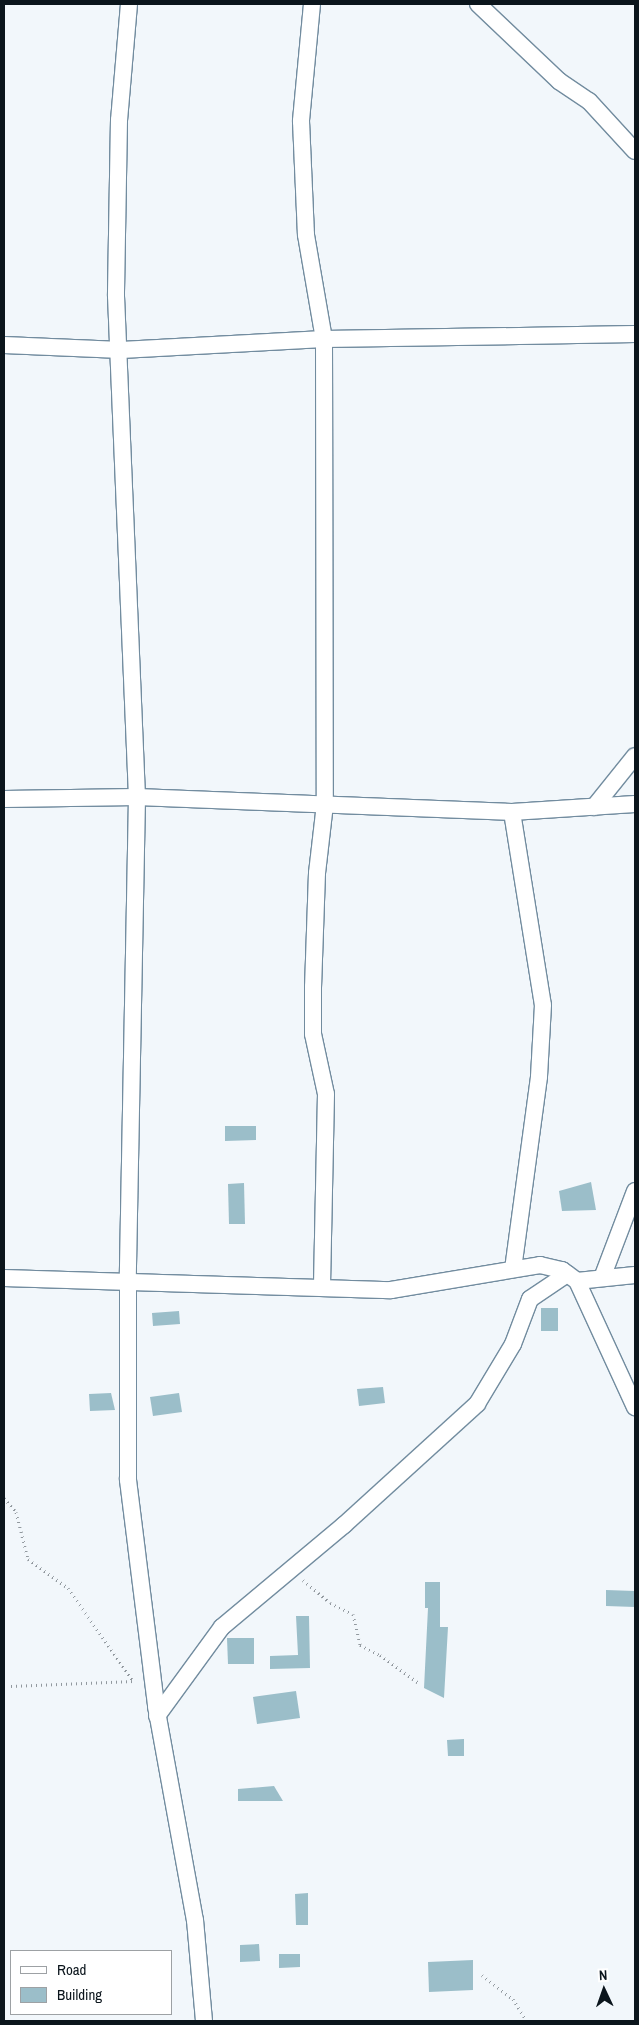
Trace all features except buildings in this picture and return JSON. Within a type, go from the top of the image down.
[{"type":"street","points":[[129,4],[119,129],[116,296],[121,350],[136,797],[128,1281],[128,1480],[155,1700],[195,1920],[204,2021]]},
{"type":"street","points":[[312,4],[300,121],[306,235],[324,339],[325,804],[317,873],[313,987],[313,1034],[326,1094],[322,1288]]},
{"type":"street","points":[[478,4],[559,81],[589,100],[635,151]]},
{"type":"street","points":[[4,345],[121,350],[324,339],[635,334]]},
{"type":"street","points":[[594,808],[635,756]]},
{"type":"street","points":[[4,798],[136,797],[512,812],[635,804]]},
{"type":"street","points":[[512,812],[543,1005],[538,1077],[513,1269]]},
{"type":"street","points":[[602,1278],[635,1191]]},
{"type":"street","points":[[4,1278],[391,1290],[540,1265],[572,1278],[635,1275]]},
{"type":"street","points":[[572,1278],[635,1407]]},
{"type":"street","points":[[158,1716],[222,1627],[291,1570],[477,1404],[513,1344],[530,1300],[572,1278]]},
{"type":"path","points":[[4,1498],[16,1512],[28,1559],[68,1588],[133,1681],[155,1700]]},
{"type":"path","points":[[291,1570],[330,1603],[353,1614],[360,1645],[380,1654],[420,1684]]},
{"type":"path","points":[[11,1686],[133,1681]]},
{"type":"path","points":[[482,1974],[513,1999],[527,2021]]}]
